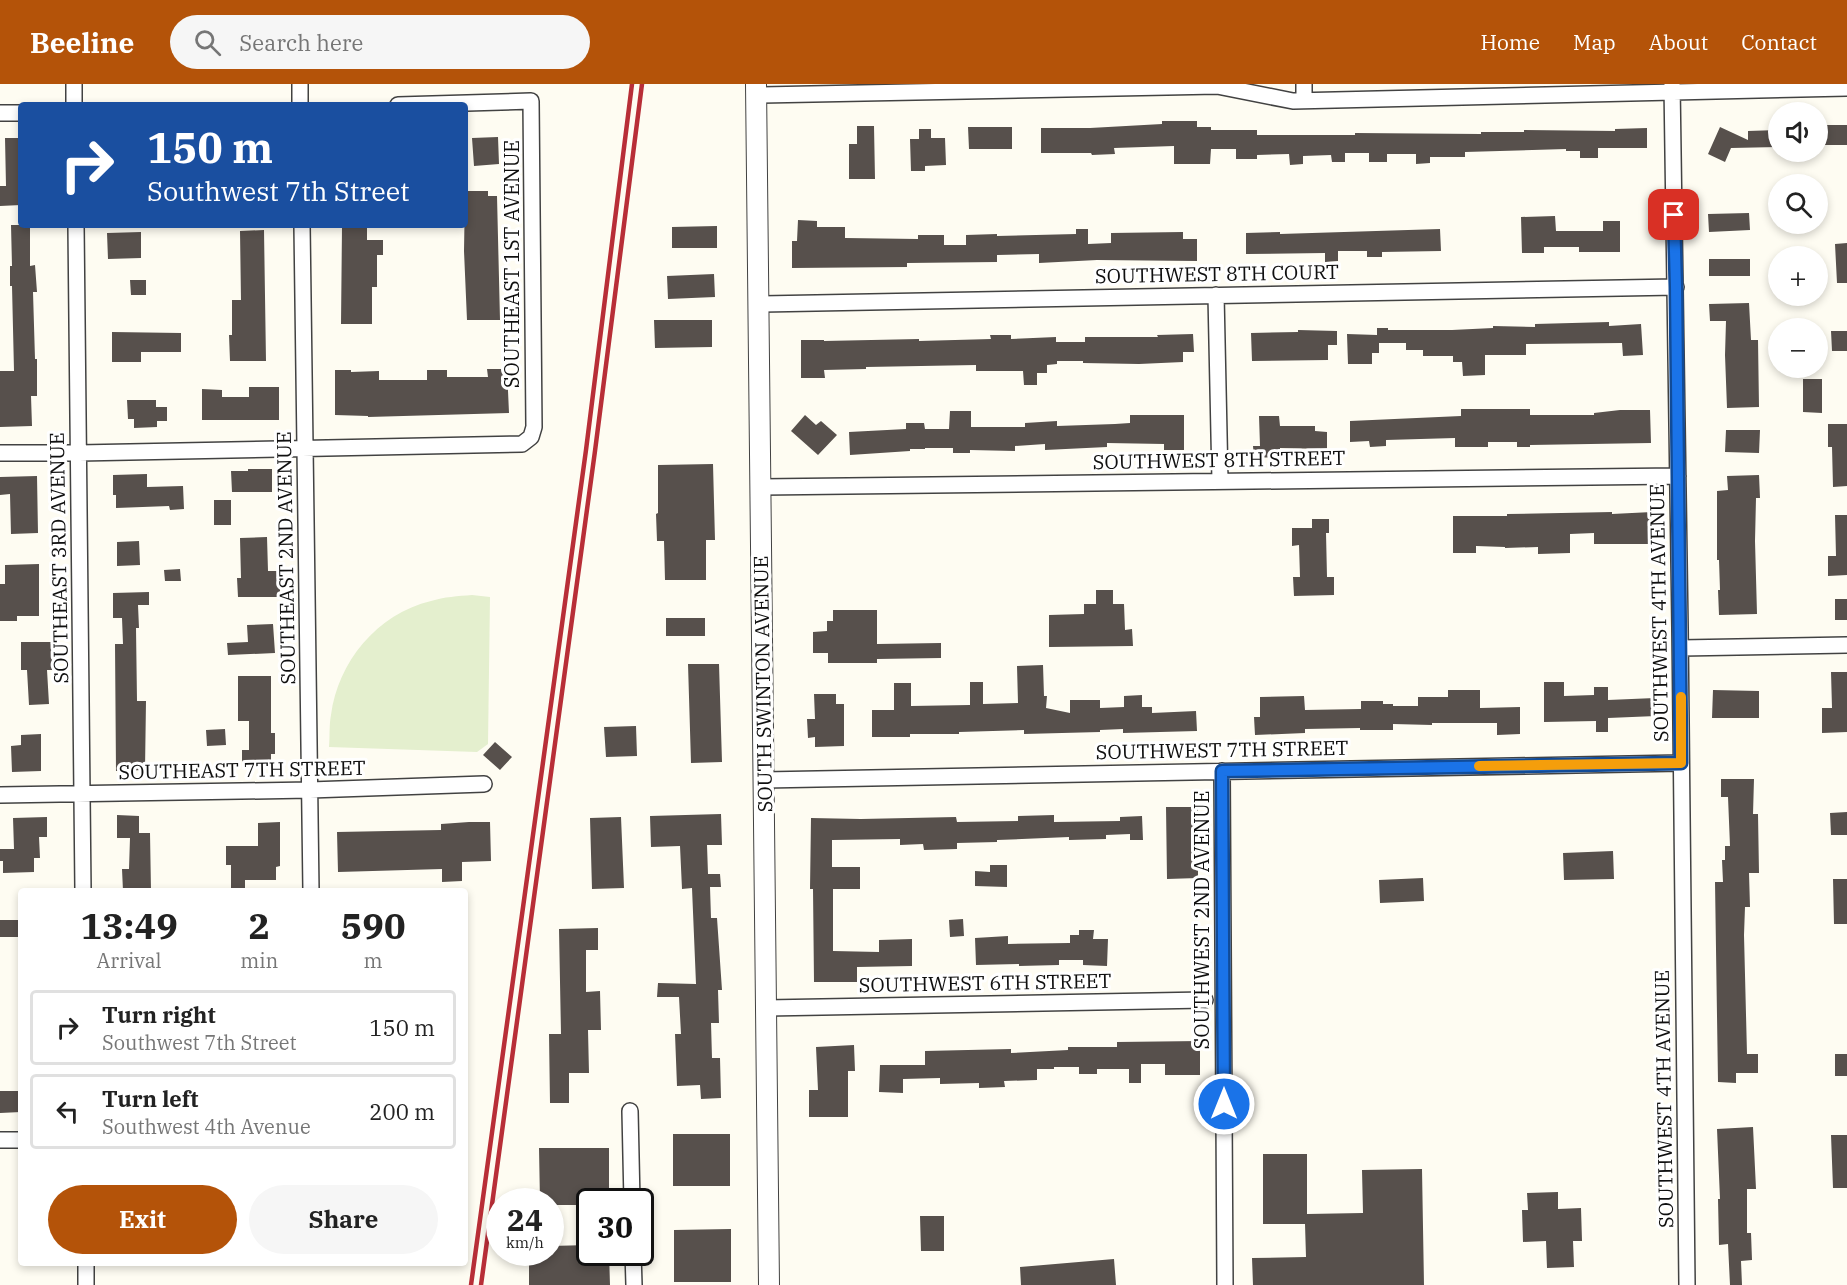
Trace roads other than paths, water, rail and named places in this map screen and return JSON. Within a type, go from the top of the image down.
[{"type":"street","points":[[74,84],[74,102]]},
{"type":"street","points":[[300,84],[300,102]]},
{"type":"street","points":[[1304,84],[1304,100]]},
{"type":"street","points":[[756,89],[1217,86],[1304,100],[1672,88],[1847,88]]},
{"type":"street","name":"SOUTHWEST 4TH AVENUE","points":[[1672,88],[1681,648],[1687,1285]]},
{"type":"street","name":"SOUTH SWINTON AVENUE","points":[[756,89],[769,1285]]},
{"type":"street","name":"SOUTHEAST 1ST AVENUE","points":[[305,448],[522,444],[531,437],[534,427],[531,101],[468,103]]},
{"type":"street","points":[[0,113],[18,113]]},
{"type":"street","name":"SOUTHEAST 3RD AVENUE","points":[[76,228],[83,888]]},
{"type":"street","name":"SOUTHEAST 2ND AVENUE","points":[[302,228],[311,888]]},
{"type":"street","name":"SOUTHWEST 8TH COURT","points":[[759,304],[1676,287]]},
{"type":"street","points":[[1216,295],[1220,481]]},
{"type":"street","points":[[0,453],[305,448]]},
{"type":"street","name":"SOUTHWEST 8TH STREET","points":[[761,487],[1678,476]]},
{"type":"street","points":[[1681,648],[1847,645]]},
{"type":"street","name":"SOUTHWEST 7TH STREET","points":[[764,780],[1681,763]]},
{"type":"street","name":"SOUTHWEST 2ND AVENUE","points":[[1222,771],[1226,1285]]},
{"type":"street","name":"SOUTHEAST 7TH STREET","points":[[0,795],[310,790],[484,784]]},
{"type":"street","name":"SOUTHWEST 6TH STREET","points":[[766,1008],[1205,1000]]},
{"type":"street","points":[[630,1111],[632,1188]]},
{"type":"street","points":[[0,1140],[18,1140]]},
{"type":"street","points":[[86,1266],[86,1285]]},
{"type":"street","points":[[633,1266],[634,1285]]},
{"type":"railway","points":[[471,1285],[586,450],[632,84]]},
{"type":"railway","points":[[481,1285],[595,451],[642,84]]}]
